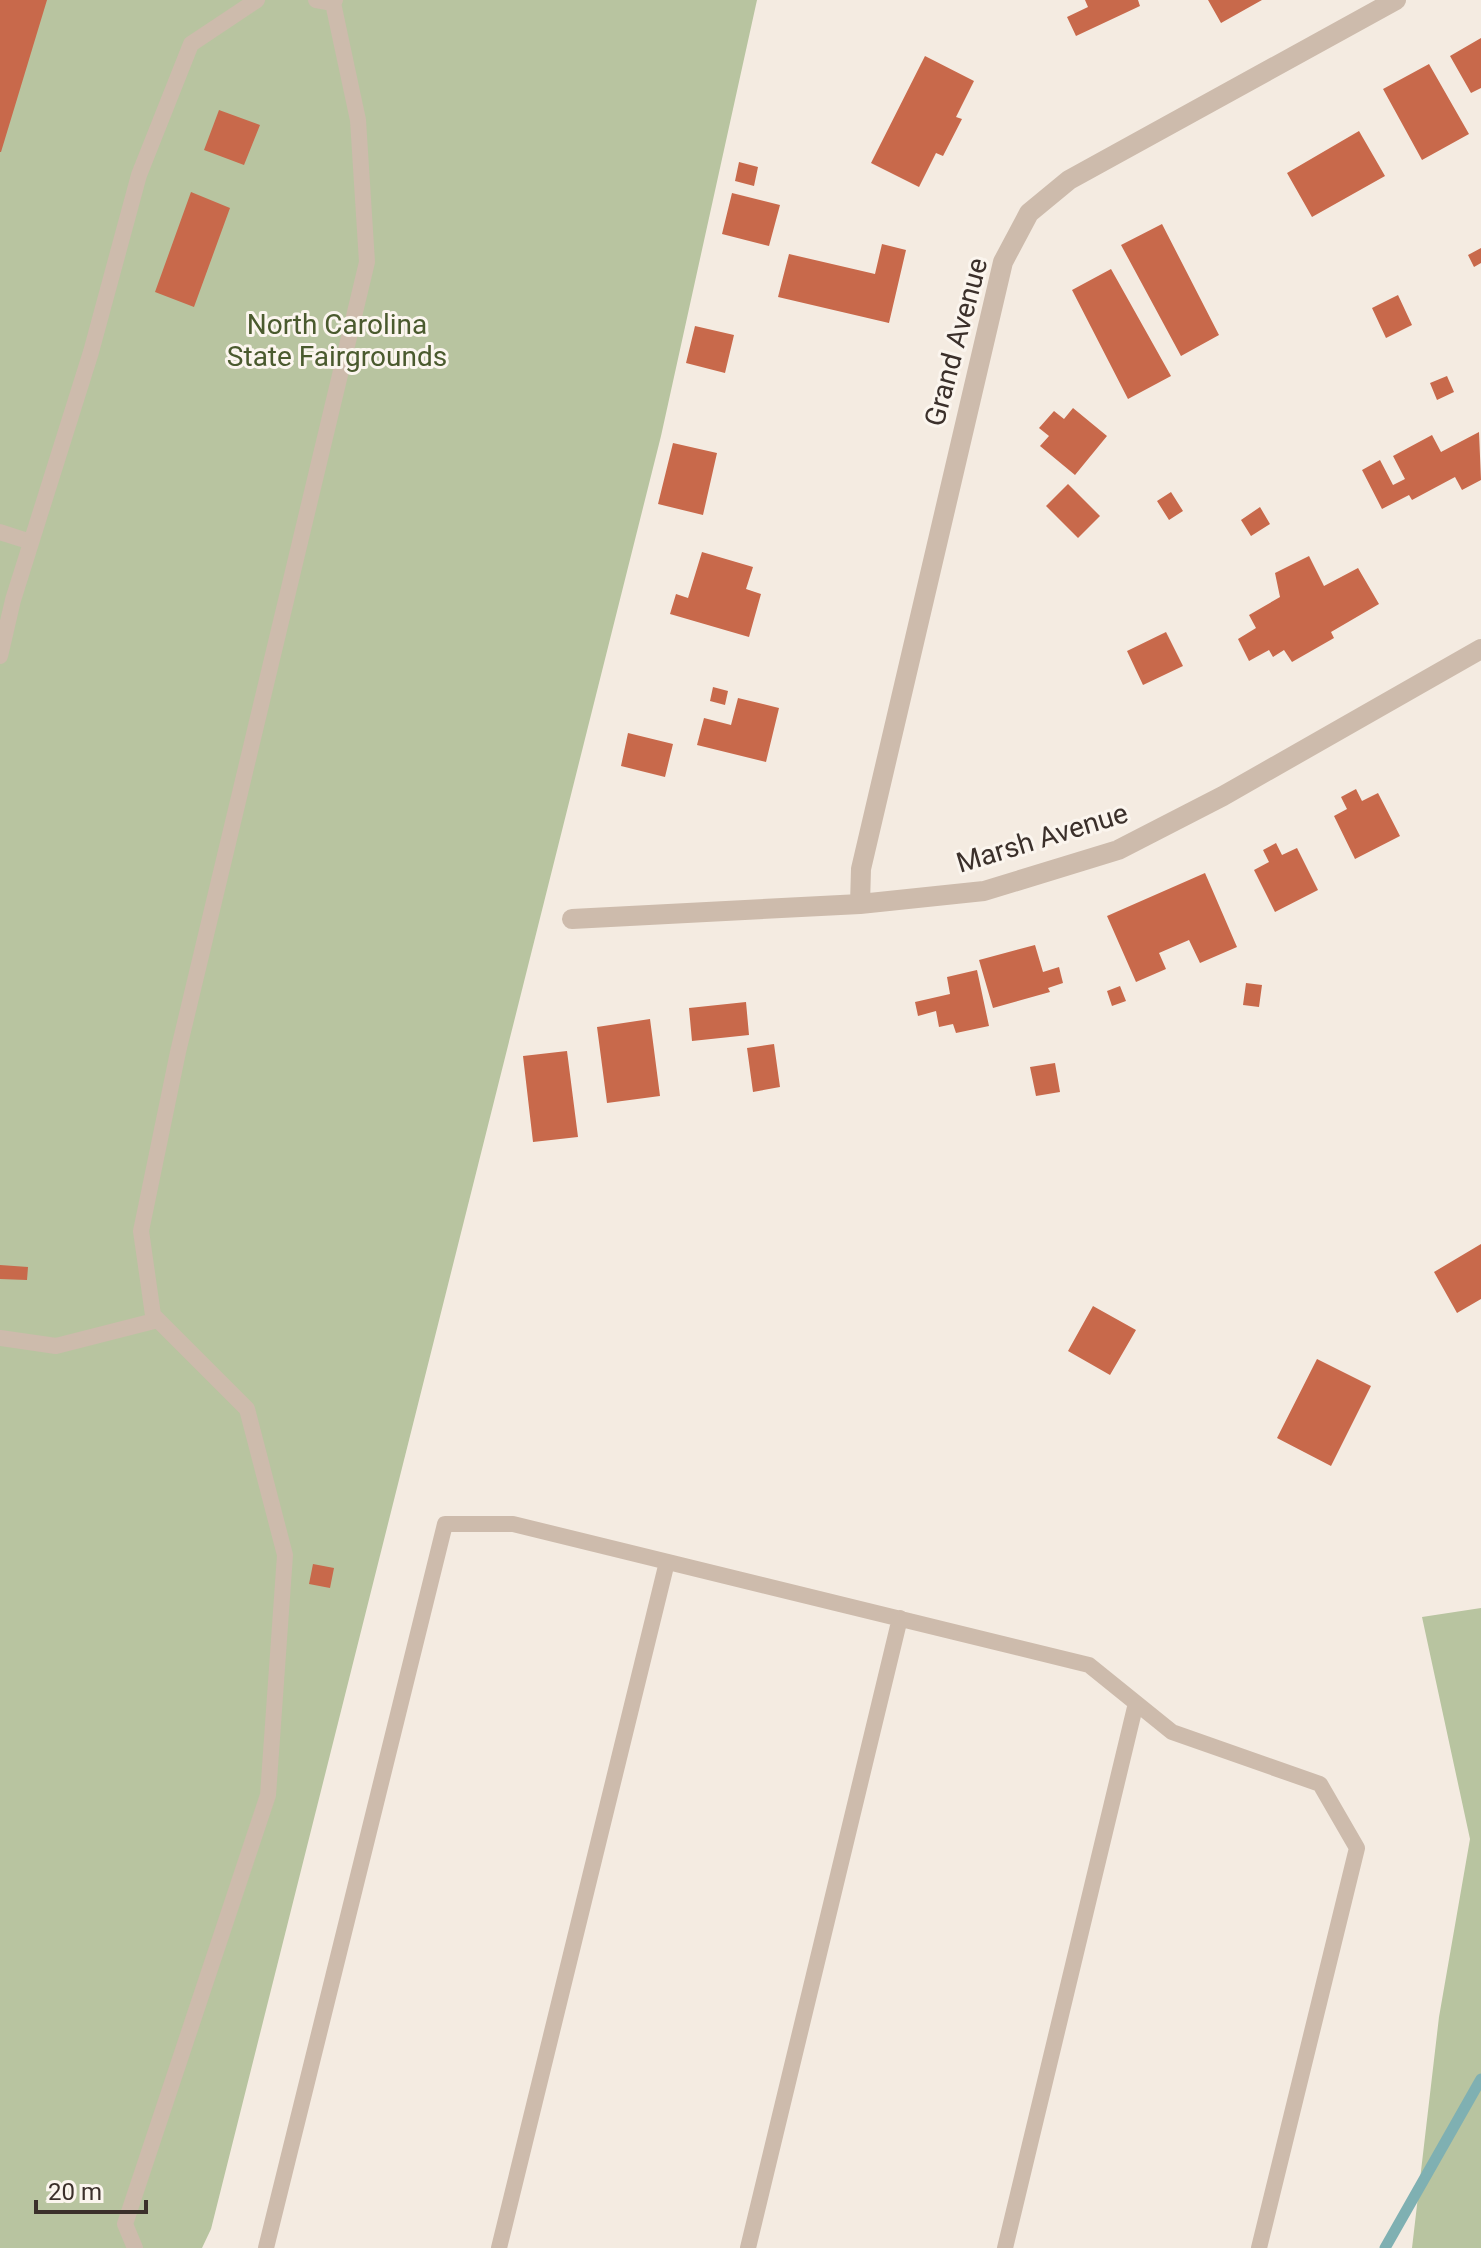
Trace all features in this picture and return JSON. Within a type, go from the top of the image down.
[{"type":"street","name":"Grand Avenue","points":[[860,904],[861,869],[964,419],[1003,262],[1029,213],[1069,180],[1396,0]]},
{"type":"street","name":"Marsh Avenue","points":[[572,919],[860,904],[984,891],[1118,850],[1223,796],[1481,649]]},
{"type":"lane","points":[[0,656],[31,542],[91,352],[139,175],[191,44],[257,0]]},
{"type":"lane","points":[[135,2248],[125,2224],[268,1795],[285,1555],[247,1409],[153,1315],[141,1231],[181,1037],[367,262],[358,120],[328,1]]},
{"type":"lane","points":[[0,532],[31,542]]},
{"type":"lane","points":[[0,1338],[56,1346],[158,1320]]},
{"type":"lane","points":[[266,2248],[445,1524],[513,1524],[1089,1665],[1172,1732],[1320,1784],[1357,1848],[1259,2248]]},
{"type":"lane","points":[[499,2248],[667,1562]]},
{"type":"lane","points":[[748,2248],[900,1618]]},
{"type":"lane","points":[[1005,2248],[1136,1703]]},
{"type":"green space","name":"North Carolina State Fairgrounds","points":[[0,0],[757,0],[661,436],[211,2229],[202,2248],[0,2248]]},
{"type":"green space","points":[[1481,1608],[1481,2248],[1412,2248],[1439,2017],[1470,1839],[1422,1617]]},
{"type":"building","points":[[0,0],[47,0],[1,152],[0,152]]},
{"type":"building","points":[[1085,0],[1138,0],[1140,6],[1076,36],[1067,17],[1088,7]]},
{"type":"building","points":[[1208,0],[1262,0],[1221,23]]},
{"type":"building","points":[[1481,38],[1481,88],[1471,93],[1450,56]]},
{"type":"building","points":[[925,56],[974,81],[956,117],[962,119],[943,156],[936,153],[919,187],[871,163]]},
{"type":"building","points":[[1429,64],[1469,134],[1422,160],[1383,89]]},
{"type":"building","points":[[219,110],[260,125],[244,165],[204,150]]},
{"type":"building","points":[[1359,131],[1385,176],[1312,217],[1287,173]]},
{"type":"building","points":[[739,162],[758,167],[754,186],[735,181]]},
{"type":"building","points":[[191,192],[230,208],[194,307],[155,292]]},
{"type":"building","points":[[732,193],[780,205],[769,246],[722,234]]},
{"type":"building","points":[[1162,224],[1219,335],[1181,356],[1121,245]]},
{"type":"building","points":[[882,244],[906,250],[889,323],[778,297],[789,254],[875,274]]},
{"type":"building","points":[[1481,248],[1481,263],[1474,267],[1468,255]]},
{"type":"building","points":[[1111,269],[1171,376],[1128,399],[1072,290]]},
{"type":"building","points":[[1398,295],[1412,325],[1386,338],[1372,308]]},
{"type":"building","points":[[695,326],[734,335],[725,373],[686,363]]},
{"type":"building","points":[[1447,376],[1454,392],[1437,400],[1430,383]]},
{"type":"building","points":[[1073,408],[1107,436],[1075,475],[1040,446],[1049,436],[1039,428],[1054,411],[1064,419]]},
{"type":"building","points":[[1479,432],[1481,480],[1462,490],[1455,477],[1412,500],[1409,495],[1382,509],[1362,470],[1380,460],[1393,485],[1405,479],[1393,456],[1432,435],[1441,452]]},
{"type":"building","points":[[673,443],[717,453],[703,515],[658,504]]},
{"type":"building","points":[[1068,484],[1100,516],[1078,538],[1046,506]]},
{"type":"building","points":[[1171,492],[1183,511],[1169,520],[1157,501]]},
{"type":"building","points":[[1260,507],[1270,524],[1251,536],[1241,520]]},
{"type":"building","points":[[702,552],[753,567],[746,589],[761,594],[749,637],[670,614],[676,594],[688,598]]},
{"type":"building","points":[[1309,556],[1324,586],[1358,568],[1379,604],[1331,632],[1334,638],[1292,662],[1284,650],[1273,657],[1269,650],[1249,661],[1238,639],[1256,628],[1249,615],[1280,597],[1275,573]]},
{"type":"building","points":[[1166,632],[1183,666],[1143,685],[1127,651]]},
{"type":"building","points":[[713,687],[728,691],[725,705],[710,701]]},
{"type":"building","points":[[738,698],[779,708],[766,762],[697,745],[704,718],[731,725]]},
{"type":"building","points":[[628,733],[673,744],[665,777],[621,766]]},
{"type":"building","points":[[1356,789],[1362,801],[1378,793],[1400,836],[1355,859],[1334,816],[1347,809],[1341,797]]},
{"type":"building","points":[[1276,843],[1282,855],[1297,848],[1318,890],[1275,912],[1254,870],[1269,862],[1263,850]]},
{"type":"building","points":[[1205,873],[1237,947],[1200,963],[1189,940],[1159,953],[1166,969],[1136,982],[1107,916]]},
{"type":"building","points":[[1035,945],[1043,972],[1059,967],[1063,983],[1048,988],[1050,992],[993,1008],[979,960]]},
{"type":"building","points":[[977,970],[989,1026],[956,1033],[953,1024],[939,1027],[936,1011],[918,1016],[915,1002],[950,994],[947,977]]},
{"type":"building","points":[[1246,983],[1262,985],[1259,1007],[1243,1005]]},
{"type":"building","points":[[1120,986],[1126,1001],[1112,1006],[1107,991]]},
{"type":"building","points":[[746,1002],[749,1035],[692,1041],[689,1008]]},
{"type":"building","points":[[650,1019],[660,1096],[607,1103],[597,1027]]},
{"type":"building","points":[[774,1044],[780,1087],[753,1092],[747,1048]]},
{"type":"building","points":[[567,1051],[578,1137],[533,1142],[523,1056]]},
{"type":"building","points":[[1055,1063],[1060,1092],[1036,1096],[1030,1067]]},
{"type":"building","points":[[1481,1244],[1481,1299],[1457,1313],[1434,1272]]},
{"type":"building","points":[[0,1265],[28,1267],[27,1280],[0,1279]]},
{"type":"building","points":[[1093,1306],[1136,1330],[1110,1375],[1068,1351]]},
{"type":"building","points":[[1317,1359],[1371,1386],[1331,1466],[1277,1438]]},
{"type":"building","points":[[313,1564],[334,1568],[330,1588],[309,1584]]},
{"type":"waterway","points":[[1385,2248],[1481,2079]]}]
